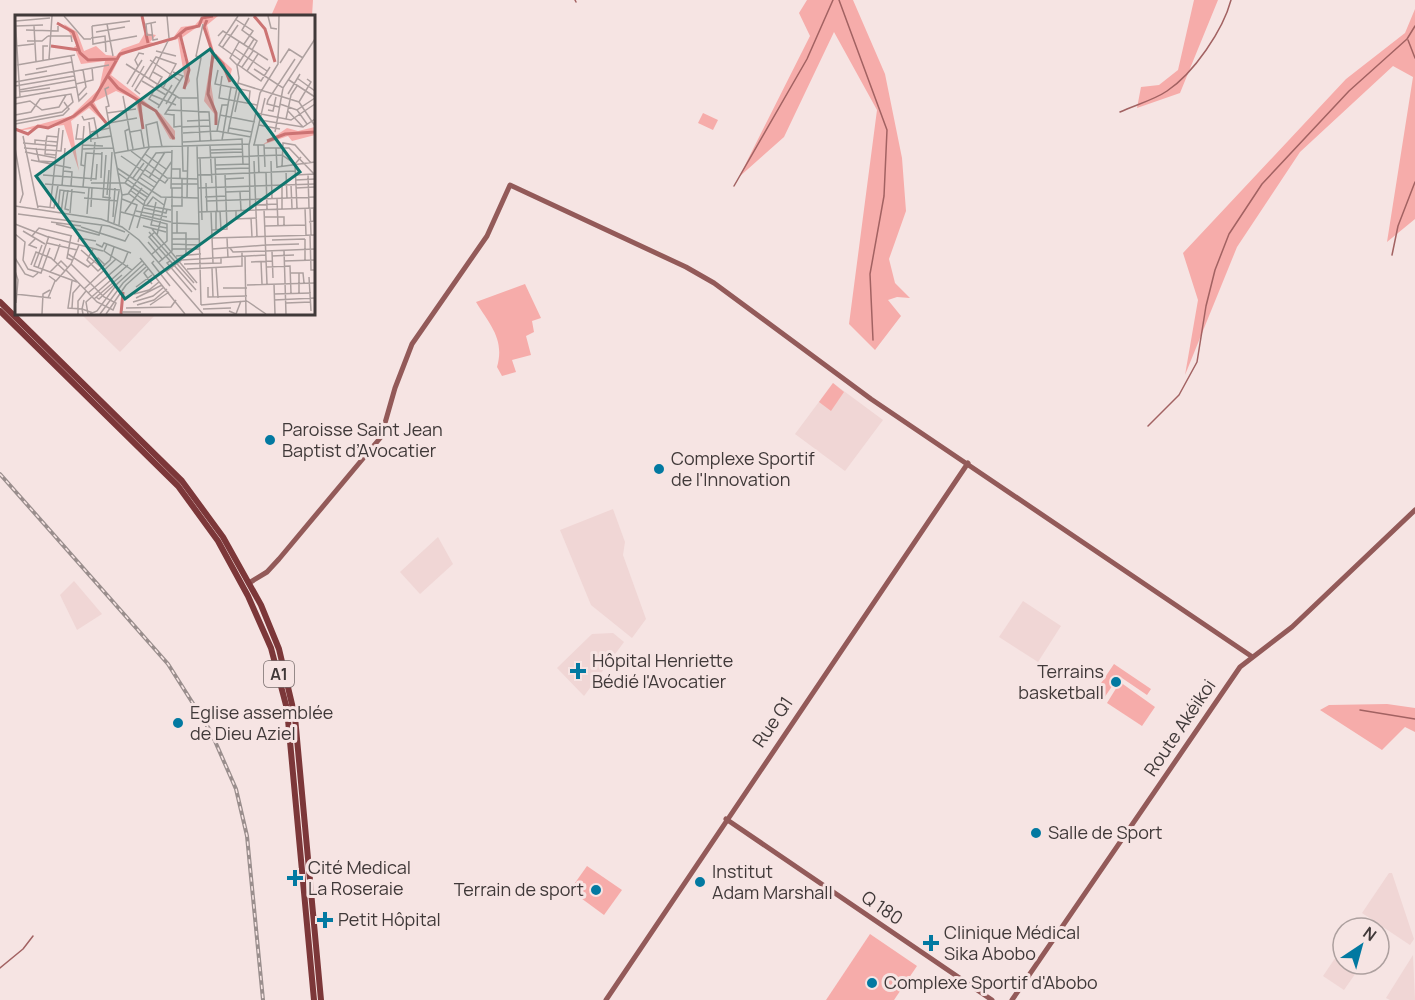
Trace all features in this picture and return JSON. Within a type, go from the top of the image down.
[{"type":"main road","name":"A1","points":[[0,302],[182,481],[219,531],[249,583],[279,649],[295,717],[321,1000]]},
{"type":"main road","name":"A1","points":[[0,311],[178,486],[218,541],[249,596],[271,648],[287,709],[314,1000]]},
{"type":"street","points":[[249,583],[267,572],[279,559],[381,436],[395,388],[412,344],[487,236],[510,184],[687,267],[714,283],[871,399],[1251,656]]},
{"type":"street","name":"Rue Q1","points":[[606,1000],[968,463]]},
{"type":"street","name":"Route Akéikoi","points":[[1012,1000],[1234,674],[1251,656],[1292,627],[1415,510]]},
{"type":"street","name":"Q 180","points":[[726,819],[992,1000]]},
{"type":"shaded area","points":[[278,0],[313,0],[312,15],[271,15]]},
{"type":"shaded area","points":[[807,0],[853,0],[885,74],[902,158],[906,211],[889,259],[895,283],[910,298],[897,297],[888,300],[901,316],[875,350],[849,324],[877,110],[834,32],[784,137],[739,177],[810,36],[799,13]]},
{"type":"shaded area","points":[[1194,0],[1218,0],[1180,93],[1137,108],[1141,87],[1159,85],[1178,70]]},
{"type":"shaded area","points":[[1415,9],[1415,219],[1387,242],[1413,77],[1393,66],[1300,152],[1237,247],[1185,375],[1198,300],[1183,253],[1346,79],[1405,33]]},
{"type":"shaded area","points":[[703,113],[718,120],[713,130],[698,123]]},
{"type":"shaded area","points":[[525,284],[541,318],[532,321],[534,332],[526,336],[531,355],[512,360],[516,372],[502,376],[497,367],[498,340],[476,302]]},
{"type":"shaded area","points":[[82,315],[155,315],[120,352]]},
{"type":"shaded area","points":[[833,383],[883,420],[845,471],[795,434]]},
{"type":"shaded area","points":[[833,383],[844,392],[831,411],[819,402]]},
{"type":"shaded area","points":[[613,509],[625,542],[623,555],[646,619],[632,638],[591,605],[560,530]]},
{"type":"shaded area","points":[[438,537],[453,564],[420,594],[400,572]]},
{"type":"shaded area","points":[[74,581],[102,614],[77,630],[60,595]]},
{"type":"shaded area","points":[[1023,601],[1061,626],[1038,662],[999,637]]},
{"type":"shaded area","points":[[613,633],[624,642],[584,696],[557,668],[592,634]]},
{"type":"shaded area","points":[[1114,664],[1151,689],[1147,695],[1119,676],[1102,701],[1093,695]]},
{"type":"shaded area","points":[[1120,682],[1155,707],[1142,726],[1107,703]]},
{"type":"shaded area","points":[[1387,704],[1415,708],[1415,732],[1405,727],[1382,750],[1320,710],[1329,705]]},
{"type":"shaded area","name":"Terrain de sport","points":[[587,866],[622,890],[604,915],[570,890]]},
{"type":"shaded area","points":[[1389,873],[1392,873],[1414,939],[1410,945],[1391,932],[1391,916],[1366,916],[1362,913]]},
{"type":"shaded area","name":"Complexe Sportif d'Abobo","points":[[870,934],[917,966],[894,1000],[826,1000]]},
{"type":"shaded area","points":[[1413,955],[1415,1000],[1386,998]]},
{"type":"shaded area","points":[[1331,964],[1331,976],[1354,976],[1344,990],[1323,976]]},
{"type":"waterway","points":[[734,186],[807,59],[833,0]]},
{"type":"waterway","points":[[839,0],[887,130],[884,196],[870,274],[873,340]]},
{"type":"waterway","points":[[1120,112],[1162,94],[1187,73],[1214,37],[1231,0]]},
{"type":"waterway","points":[[1148,426],[1179,395],[1197,362],[1206,306],[1215,270],[1229,234],[1262,184],[1349,91],[1407,39],[1415,26]]},
{"type":"waterway","points":[[1408,40],[1415,58]]},
{"type":"waterway","points":[[1392,255],[1398,226],[1415,182]]},
{"type":"waterway","points":[[1360,710],[1415,719]]},
{"type":"waterway","points":[[0,968],[23,949],[33,936]]},
{"type":"railway","points":[[0,474],[168,664],[211,732],[236,789],[247,836],[263,1000]]},
{"type":"place","name":"Paroisse Saint Jean Baptist d’Avocatier","points":[[270,440]]},
{"type":"place","name":"Complexe Sportif de l'Innovation","points":[[659,469]]},
{"type":"place","name":"Hôpital Henriette Bédié l'Avocatier","points":[[578,671]]},
{"type":"place","name":"Terrains basketball","points":[[1116,682]]},
{"type":"place","name":"Eglise assemblée de Dieu Aziel","points":[[178,723]]},
{"type":"place","name":"Salle de Sport","points":[[1036,833]]},
{"type":"place","name":"Cité Medical La Roseraie","points":[[295,878]]},
{"type":"place","name":"Institut Adam Marshall","points":[[700,882]]},
{"type":"place","name":"Terrain de sport","points":[[596,890]]},
{"type":"place","name":"Petit Hôpital","points":[[325,920]]},
{"type":"place","name":"Clinique Médical Sika Abobo","points":[[931,943]]},
{"type":"place","name":"Complexe Sportif d'Abobo","points":[[872,983]]}]
